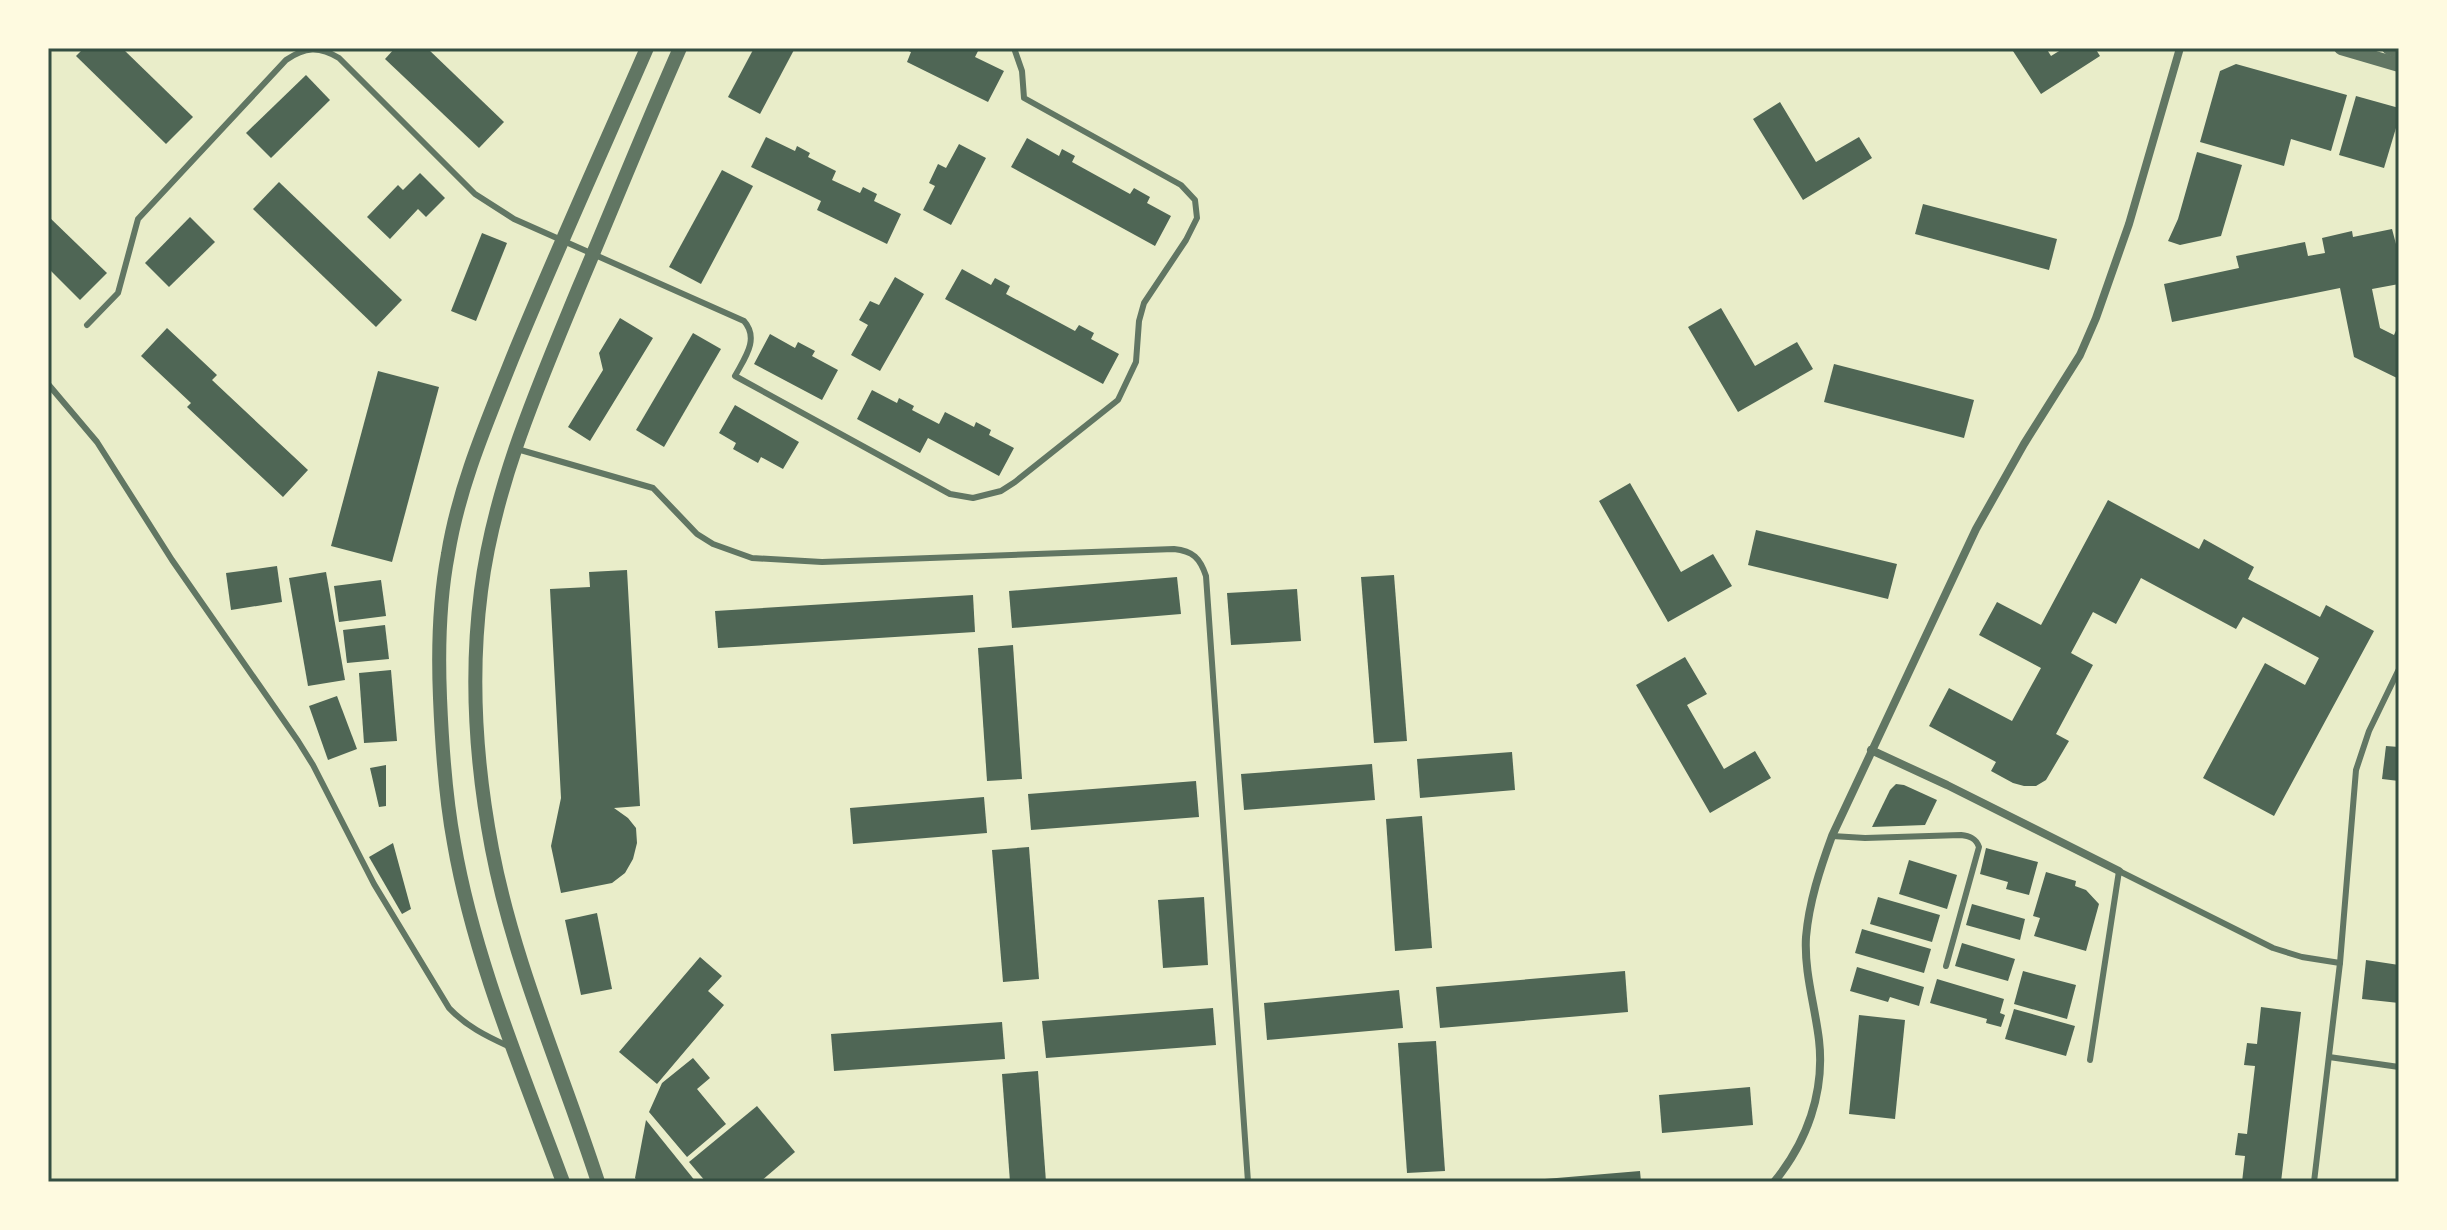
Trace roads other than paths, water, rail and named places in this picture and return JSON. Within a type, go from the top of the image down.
[{"type":"street","points":[[563,1182],[475,931],[454,843],[441,724],[441,612],[447,554],[465,482],[563,239],[647,48]]},
{"type":"street","points":[[598,1182],[514,941],[492,848],[482,783],[476,679],[481,590],[492,530],[552,353],[680,48]]},
{"type":"street","points":[[1774,1182],[1802,1139],[1817,1092],[1819,1042],[1807,973],[1806,938],[1819,871],[1871,750],[1976,529],[2085,342],[2129,224],[2180,48]]},
{"type":"street","points":[[2341,48],[2399,65]]},
{"type":"street","points":[[2389,48],[2399,51]]},
{"type":"street","points":[[1871,750],[1961,791],[2119,871]]},
{"type":"lane","points":[[87,325],[118,293],[138,219],[286,60],[307,49],[317,48],[339,58],[475,194],[514,219],[744,321],[752,336],[735,376],[950,494],[973,498],[1001,491],[1118,400],[1136,362],[1139,321],[1144,303],[1197,218],[1195,200],[1181,185],[1024,98],[1022,71],[1014,48]]},
{"type":"lane","points":[[48,384],[97,442],[172,560],[290,729],[313,765],[374,884],[449,1008],[461,1021],[515,1050]]},
{"type":"lane","points":[[517,449],[653,488],[697,534],[723,549],[752,558],[822,562],[1174,549],[1186,550],[1196,556],[1206,576],[1248,1182]]},
{"type":"lane","points":[[2314,1182],[2340,963],[2356,770],[2369,731],[2399,669]]},
{"type":"lane","points":[[1832,836],[1961,835],[1969,836],[1978,843],[1946,966]]},
{"type":"lane","points":[[2090,1060],[2119,871],[2273,948],[2302,957],[2340,963]]},
{"type":"lane","points":[[2329,1057],[2399,1067]]}]
